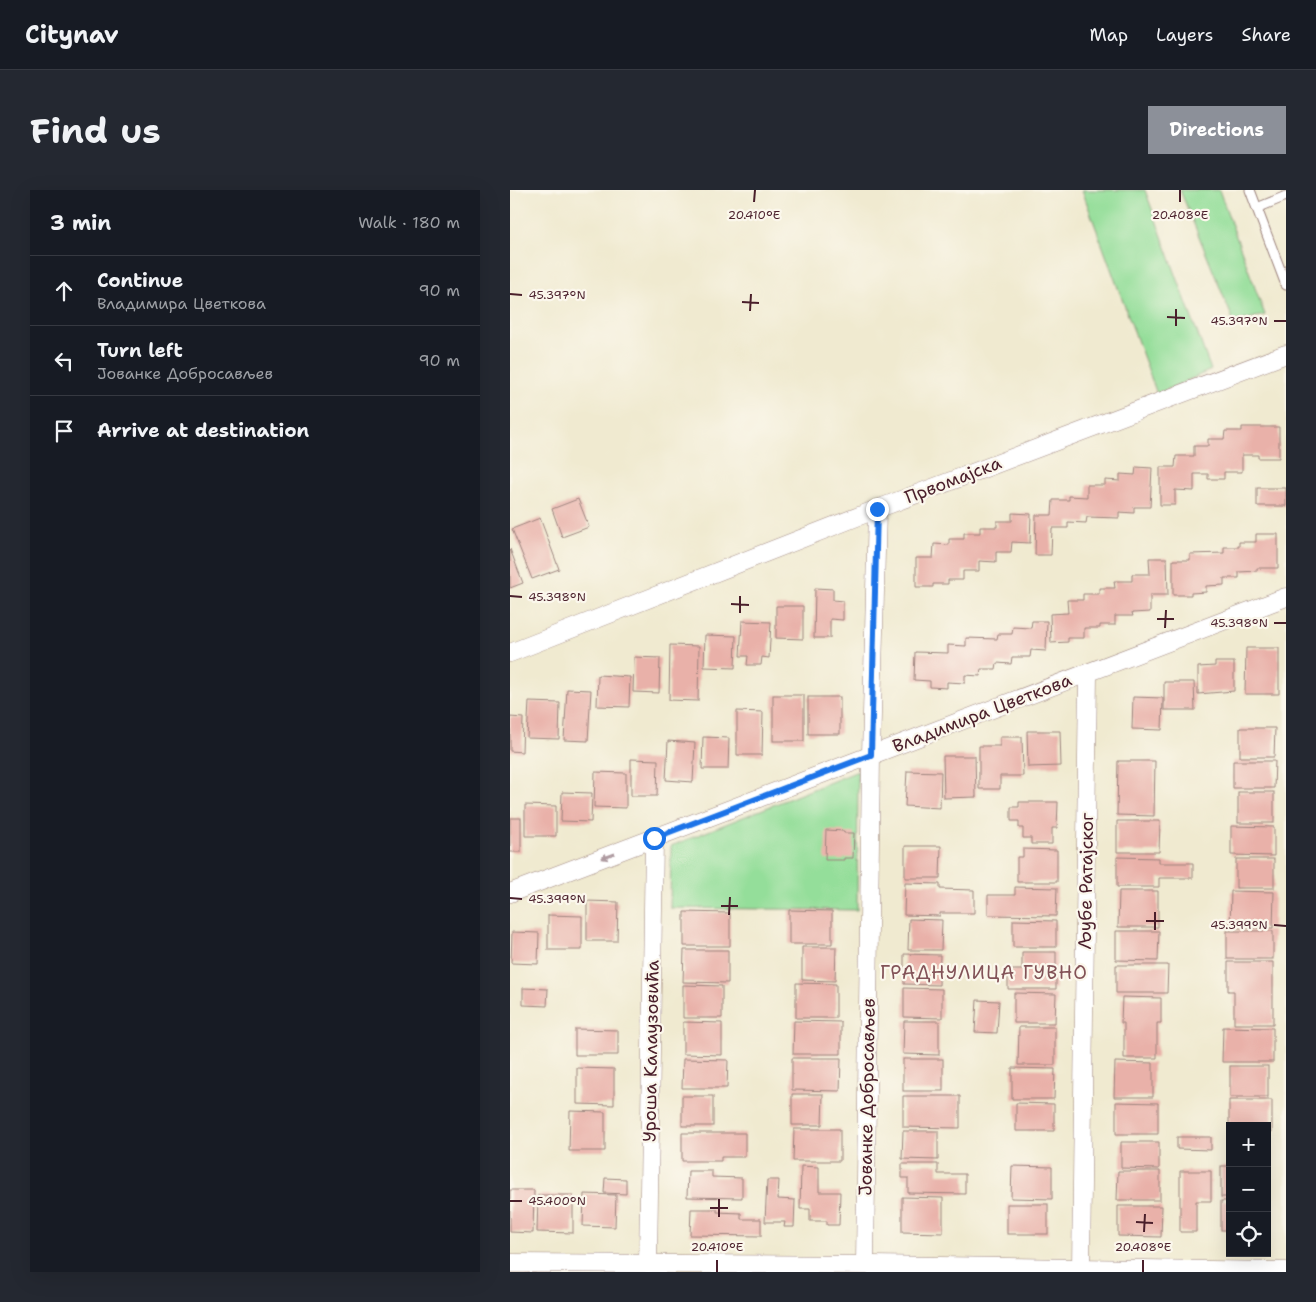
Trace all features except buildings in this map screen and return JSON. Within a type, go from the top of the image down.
[{"type":"street","name":"Првомајска","points":[[510,653],[877,509],[1286,354]]},
{"type":"street","name":"Јованке Добросављев","points":[[865,1265],[871,755],[877,509]]},
{"type":"street","name":"Владимира Цветкова","points":[[510,893],[1286,596]]},
{"type":"street","name":"Љубе Ратајског","points":[[1081,1268],[1088,673]]},
{"type":"street","name":"Уроша Калаузовића","points":[[648,1264],[654,838]]},
{"type":"street","points":[[510,1263],[865,1265],[1286,1271]]},
{"type":"lane","points":[[1250,190],[1286,285]]},
{"type":"lane","points":[[1257,208],[1286,196]]},
{"type":"green space","points":[[1082,190],[1145,190],[1211,370],[1157,394]]},
{"type":"green space","points":[[1180,190],[1219,190],[1265,315],[1234,322]]},
{"type":"green space","points":[[858,771],[857,910],[670,908],[671,846]]},
{"type":"district","name":"ГРАДНУЛИЦА ГУВНО","points":[[984,972]]},
{"type":"route","points":[[654,838],[871,755],[877,509]]}]
